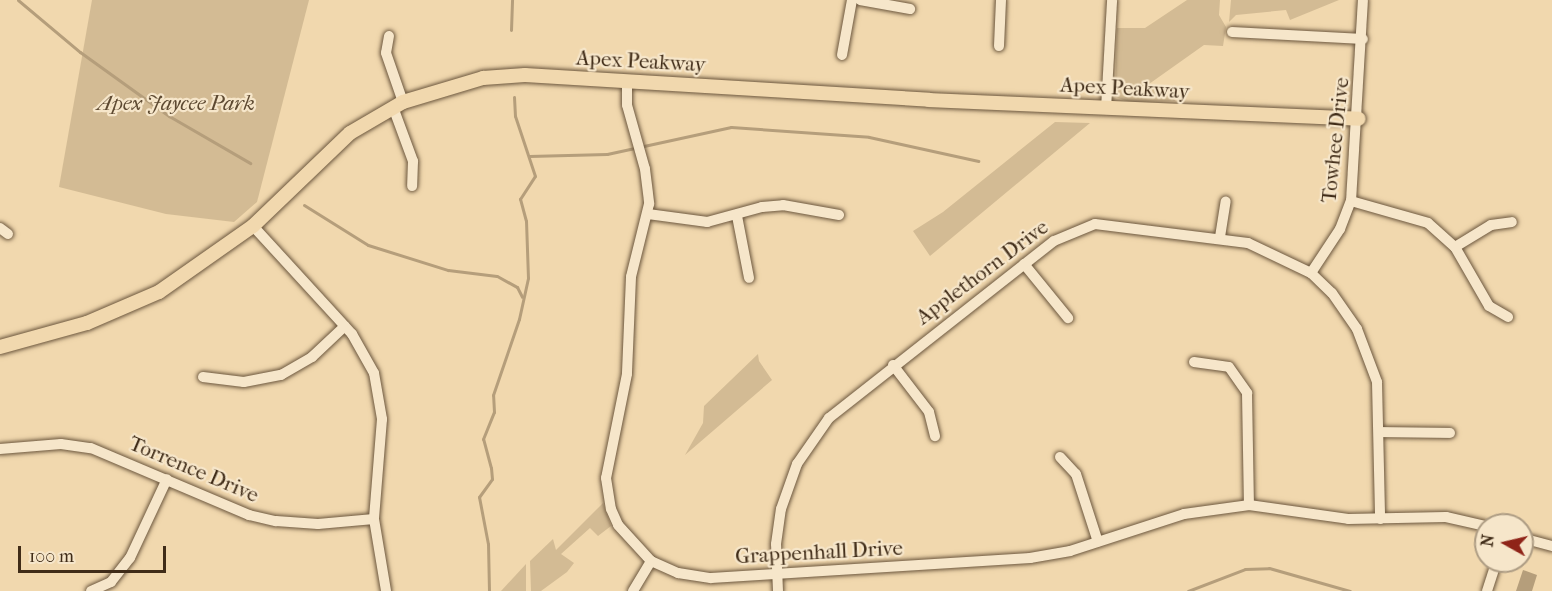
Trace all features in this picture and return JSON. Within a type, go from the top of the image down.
[{"type":"main road","name":"Apex Peakway","points":[[0,347],[51,335],[127,308],[189,274],[253,226],[350,133],[398,104],[483,78],[525,75],[1106,109],[1359,119]]},
{"type":"street","points":[[842,55],[852,0]]},
{"type":"street","points":[[860,0],[910,9]]},
{"type":"street","points":[[999,46],[1001,0]]},
{"type":"street","points":[[1106,109],[1112,0]]},
{"type":"street","name":"Towhee Drive","points":[[1311,273],[1340,229],[1351,201],[1359,119],[1363,0]]},
{"type":"street","points":[[1232,32],[1363,39]]},
{"type":"street","points":[[389,36],[386,53],[409,146],[412,186]]},
{"type":"street","name":"Grappenhall Drive","points":[[627,81],[627,105],[645,169],[648,214],[631,278],[627,374],[606,478],[611,509],[618,525],[651,561],[698,577],[778,576],[1030,558],[1098,542],[1184,514],[1249,505],[1348,519],[1446,517],[1474,523]]},
{"type":"street","points":[[1220,237],[1226,201]]},
{"type":"street","points":[[1351,201],[1422,220],[1455,247],[1489,306],[1508,317]]},
{"type":"street","points":[[648,214],[697,223],[737,216],[762,207],[783,205],[839,215]]},
{"type":"street","points":[[737,216],[749,278]]},
{"type":"street","points":[[1455,247],[1491,225],[1512,222]]},
{"type":"street","name":"Applethorn Drive","points":[[778,591],[776,544],[781,510],[803,453],[840,407],[1067,232],[1095,224],[1220,237],[1258,246],[1311,273],[1345,310],[1366,347],[1377,382],[1380,432],[1380,519]]},
{"type":"street","points":[[253,226],[345,326],[367,358],[380,400],[374,519],[386,591]]},
{"type":"street","points":[[1024,264],[1068,318]]},
{"type":"street","points":[[203,377],[244,382],[281,375],[312,357],[345,326]]},
{"type":"street","points":[[1194,362],[1229,367],[1248,393],[1249,505]]},
{"type":"street","points":[[893,365],[929,412],[935,436]]},
{"type":"street","points":[[1380,432],[1450,433]]},
{"type":"street","name":"Torrence Drive","points":[[0,449],[78,446],[111,454],[249,515],[276,521],[318,524],[374,519]]},
{"type":"street","points":[[1060,457],[1076,474],[1098,542]]},
{"type":"street","points":[[91,591],[111,582],[130,558],[167,479]]},
{"type":"street","points":[[1534,541],[1552,546]]},
{"type":"street","points":[[633,591],[651,561]]},
{"type":"street","points":[[1487,591],[1493,573]]},
{"type":"green space","name":"Apex Jaycee Park","points":[[92,0],[309,0],[257,202],[234,222],[166,214],[59,187]]},
{"type":"green space","points":[[1187,0],[1220,0],[1219,15],[1226,27],[1223,46],[1204,45],[1149,84],[1176,101],[1130,102],[1115,97],[1117,28],[1145,28]]},
{"type":"green space","points":[[1231,0],[1339,0],[1290,20],[1286,10],[1236,15],[1229,22]]},
{"type":"green space","points":[[1055,122],[1090,123],[930,256],[913,231],[943,212]]},
{"type":"green space","points":[[758,354],[759,361],[772,380],[685,455],[703,423],[704,406]]},
{"type":"green space","points":[[603,503],[611,526],[598,536],[590,528],[561,554],[574,563],[567,572],[541,591],[531,591],[530,561],[553,539],[556,550]]},
{"type":"green space","points":[[526,564],[526,591],[501,591]]},
{"type":"shaded area","points":[[1522,573],[1537,575],[1532,591],[1516,591]]},
{"type":"waterway","points":[[18,0],[80,52],[169,116],[250,163]]},
{"type":"waterway","points":[[511,30],[512,0]]},
{"type":"waterway","points":[[489,591],[488,544],[479,497],[492,479],[483,439],[494,412],[493,395],[519,319],[528,278],[526,221],[520,199],[535,176],[515,116],[514,97]]},
{"type":"waterway","points":[[529,156],[607,154],[731,127],[869,137],[978,161]]},
{"type":"waterway","points":[[304,205],[368,245],[448,270],[497,276],[517,287],[522,297]]},
{"type":"waterway","points":[[1188,591],[1245,569],[1269,568],[1350,591]]}]
